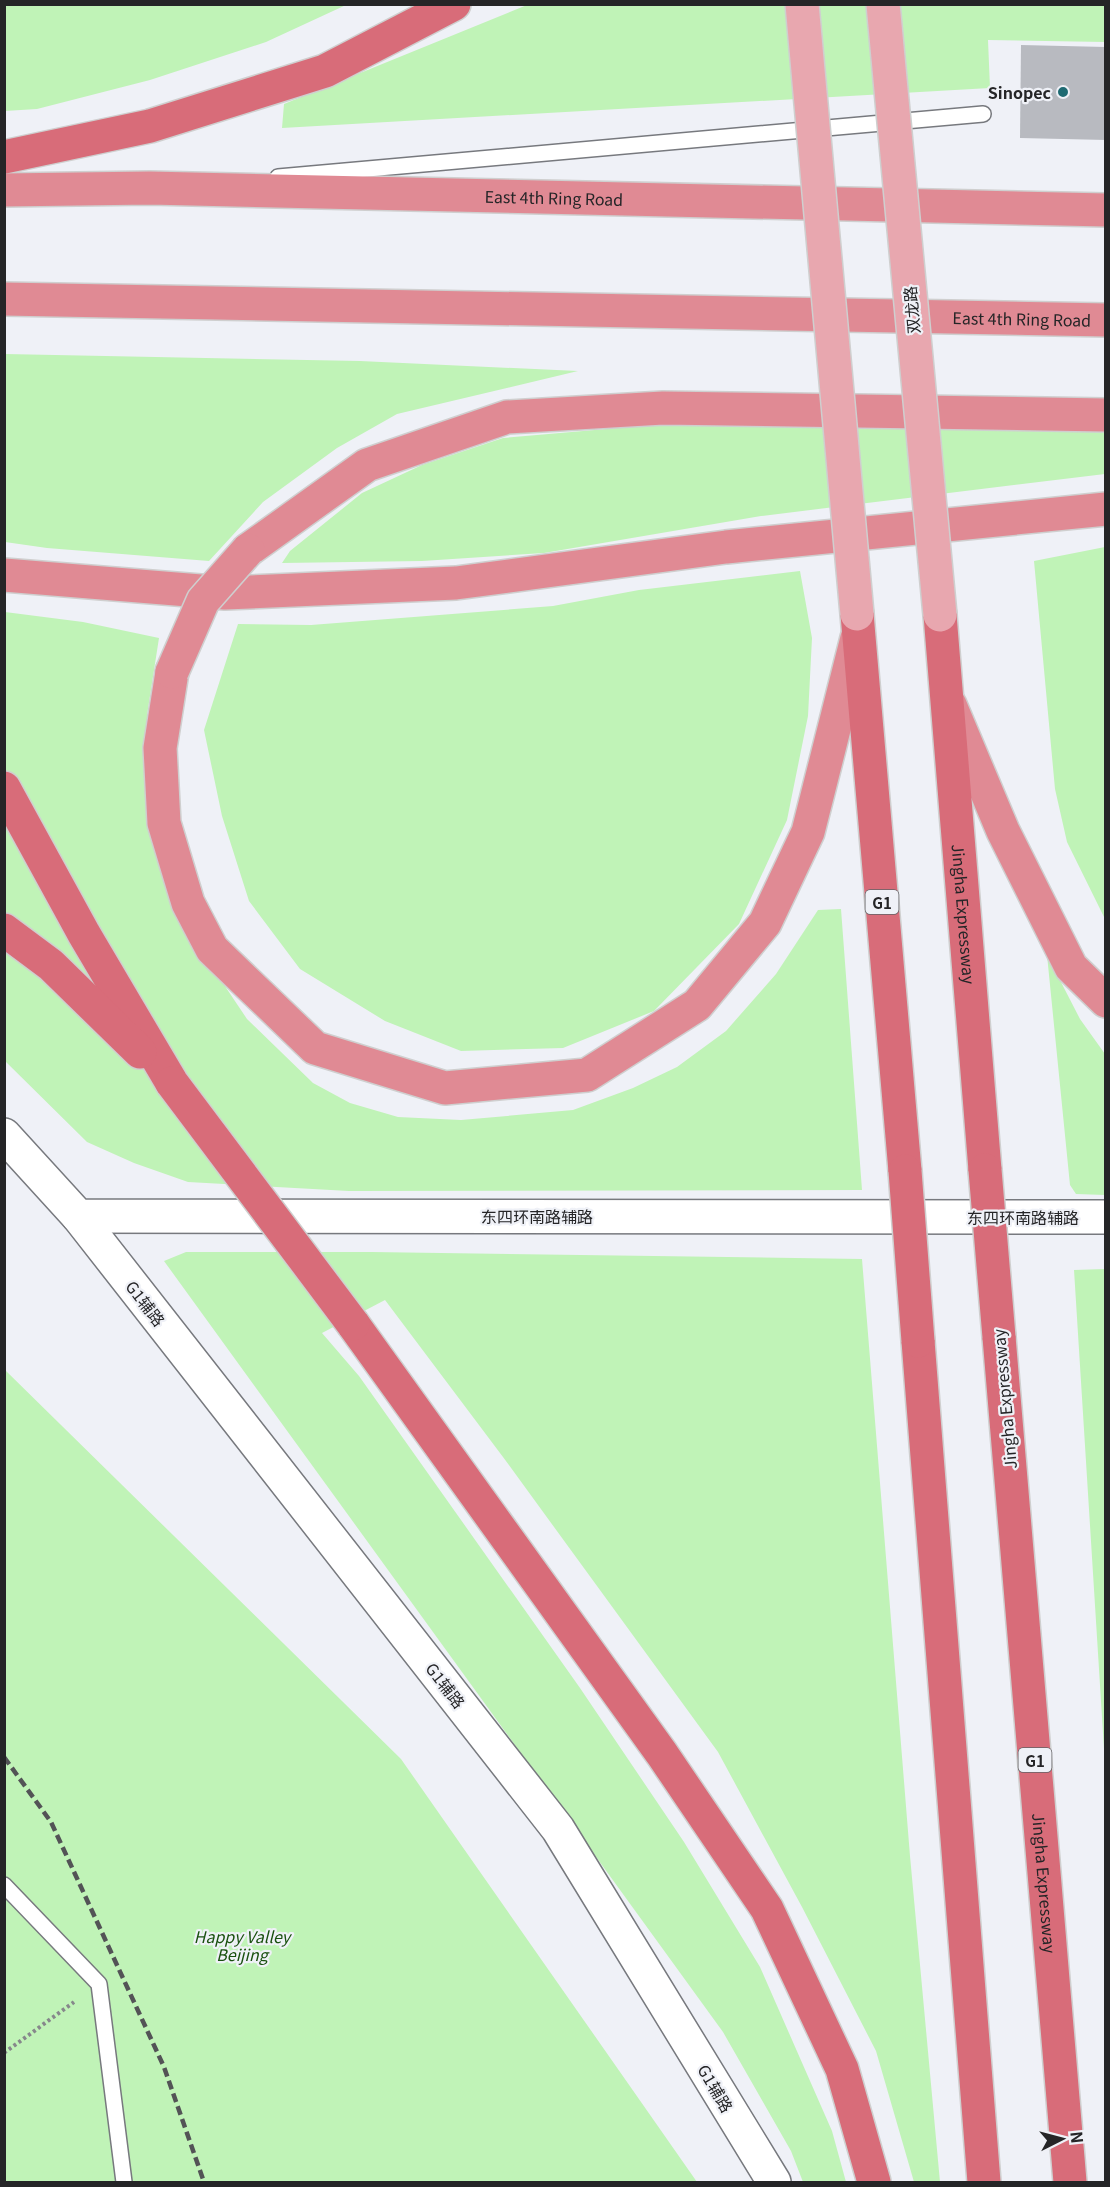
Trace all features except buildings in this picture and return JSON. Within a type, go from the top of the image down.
[{"type":"highway","points":[[4,157],[150,126],[325,71],[454,4]]},
{"type":"highway","name":"East 4th Ring Road","points":[[4,190],[150,188],[1106,210]]},
{"type":"highway","name":"East 4th Ring Road","points":[[4,299],[1106,320]]},
{"type":"highway","points":[[858,624],[808,832],[765,923],[697,1005],[587,1075],[445,1088],[315,1048],[212,949],[188,903],[164,823],[160,748],[172,672],[203,601],[248,550],[367,465],[507,417],[663,408],[1106,415]]},
{"type":"highway","points":[[4,575],[225,593],[456,583],[726,547],[1106,509]]},
{"type":"highway","name":"Jingha Expressway","points":[[940,615],[1070,2182]]},
{"type":"highway","name":"G1","points":[[858,624],[905,1171],[984,2182]]},
{"type":"highway","points":[[947,697],[1003,831],[1071,967],[1106,1001]]},
{"type":"highway","points":[[4,788],[84,934],[172,1083],[353,1324],[662,1754],[767,1909],[842,2069],[874,2182]]},
{"type":"highway","points":[[4,930],[51,965],[172,1083]]},
{"type":"main road","points":[[802,4],[858,624]]},
{"type":"main road","name":"双龙路","points":[[883,4],[940,615]]},
{"type":"street","points":[[4,1135],[78,1216]]},
{"type":"street","name":"东四环南路辅路","points":[[78,1216],[1106,1217]]},
{"type":"street","name":"G1辅路","points":[[78,1216],[558,1828],[774,2182]]},
{"type":"lane","points":[[150,188],[983,114]]},
{"type":"lane","points":[[4,1885],[99,1984],[124,2182]]},
{"type":"path","points":[[4,2053],[99,1984]]},
{"type":"green space","points":[[4,5],[346,5],[266,42],[150,80],[37,109],[5,111]]},
{"type":"green space","points":[[527,5],[1105,5],[1105,42],[988,40],[990,88],[282,128],[284,104]]},
{"type":"green space","points":[[5,354],[360,361],[578,371],[397,414],[337,448],[263,502],[209,561],[47,548],[5,542]]},
{"type":"green space","points":[[1026,423],[1105,425],[1105,474],[761,516],[544,553],[422,561],[282,563],[290,551],[362,493],[422,465],[503,438],[641,426]]},
{"type":"green space","points":[[1106,547],[1105,919],[1067,842],[1055,789],[1034,561]]},
{"type":"green space","points":[[800,571],[812,638],[808,716],[787,820],[739,924],[654,1011],[563,1048],[461,1051],[385,1021],[300,969],[249,901],[222,816],[204,730],[238,624],[311,625],[553,606],[639,590]]},
{"type":"green space","points":[[5,612],[83,622],[159,638],[147,715],[148,816],[184,925],[247,1019],[313,1083],[350,1103],[398,1117],[461,1120],[573,1110],[633,1088],[677,1067],[726,1031],[776,974],[818,910],[841,909],[862,1190],[349,1191],[188,1182],[134,1163],[87,1142],[5,1061]]},
{"type":"green space","points":[[1047,955],[1080,1019],[1105,1054],[1105,1195],[1076,1194],[1070,1185]]},
{"type":"green space","points":[[186,1252],[372,1252],[862,1259],[910,1856],[940,2182],[914,2182],[876,2051],[802,1907],[718,1752],[503,1457],[385,1300],[322,1333],[359,1376],[580,1688],[684,1842],[760,1967],[832,2131],[846,2182],[803,2182],[791,2151],[723,2032],[164,1261]]},
{"type":"green space","points":[[1106,1269],[1105,1765],[1074,1270]]},
{"type":"green space","name":"Happy Valley Beijing","points":[[4,1369],[401,1759],[697,2182],[5,2182]]},
{"type":"railway","points":[[4,1757],[51,1822],[164,2067],[204,2182]]},
{"type":"place","name":"Sinopec","points":[[1063,92]]}]
